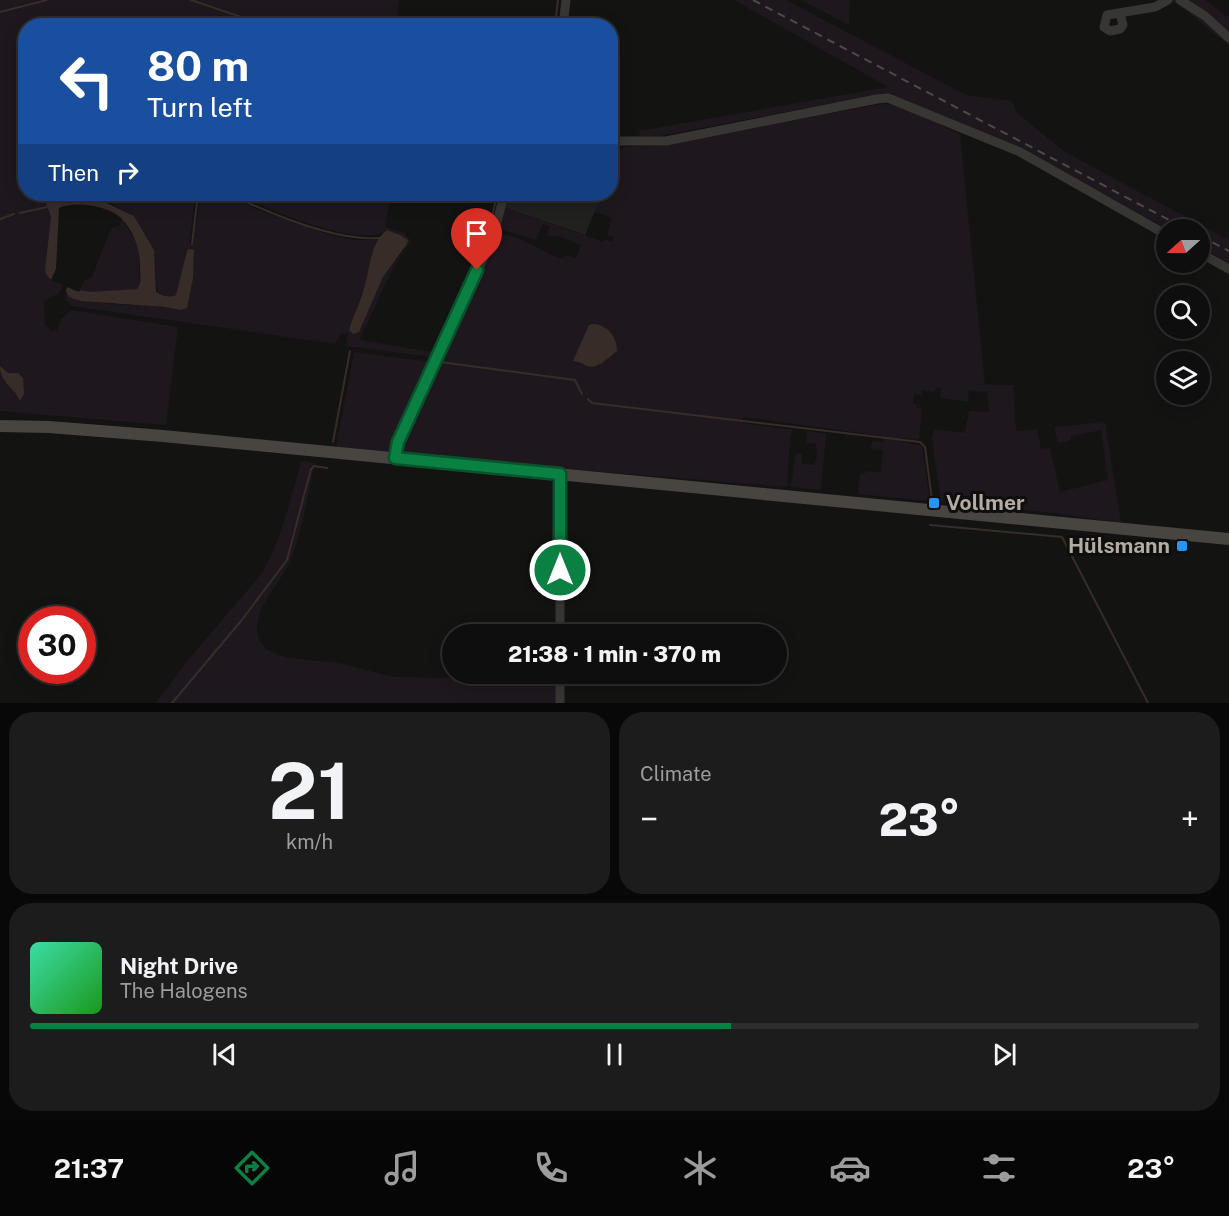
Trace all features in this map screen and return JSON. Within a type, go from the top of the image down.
[{"type":"main road","points":[[0,426],[60,428],[395,458],[1229,538]]},
{"type":"street","points":[[564,18],[566,0]]},
{"type":"street","points":[[1120,13],[1155,7],[1168,0]]},
{"type":"street","points":[[1180,0],[1205,16],[1229,38]]},
{"type":"street","points":[[618,141],[666,141],[888,98],[1020,152],[1156,229]]},
{"type":"street","points":[[395,458],[398,442],[494,235],[502,201]]},
{"type":"street","points":[[1210,259],[1229,269]]},
{"type":"street","points":[[560,474],[560,624]]},
{"type":"street","points":[[560,684],[560,703]]},
{"type":"shaded area","points":[[0,0],[399,0],[397,18],[18,18],[18,201],[53,201],[47,207],[51,212],[51,217],[45,269],[51,280],[63,285],[59,293],[44,301],[45,324],[52,331],[57,331],[61,319],[71,310],[178,327],[166,425],[0,411]]},
{"type":"shaded area","points":[[734,0],[786,0],[966,95],[1012,101],[1017,113],[1065,152],[1190,219],[1156,219],[1156,223],[1020,149],[871,96],[659,136],[640,137],[639,131],[888,87]]},
{"type":"shaded area","points":[[801,0],[850,0],[849,25]]},
{"type":"shaded area","points":[[1169,0],[1205,0],[1229,18],[1229,46],[1187,11]]},
{"type":"shaded area","points":[[887,104],[904,108],[960,134],[985,385],[1013,385],[1016,431],[1037,429],[1041,449],[1050,448],[1060,492],[1108,480],[1101,430],[1071,436],[1071,440],[1058,443],[1054,427],[1105,422],[1121,523],[1055,513],[941,502],[932,438],[934,429],[965,433],[969,411],[989,412],[987,392],[969,390],[968,402],[940,398],[941,388],[936,387],[935,392],[922,390],[921,395],[914,394],[913,403],[917,404],[916,408],[922,409],[919,440],[902,438],[901,442],[922,447],[930,501],[858,494],[860,474],[865,474],[865,471],[881,472],[883,450],[870,449],[873,441],[883,442],[883,436],[743,417],[742,423],[793,430],[790,437],[787,487],[398,455],[498,234],[515,237],[562,259],[565,255],[576,258],[581,245],[560,237],[547,236],[550,226],[543,224],[536,240],[500,229],[505,208],[604,242],[605,239],[612,242],[614,237],[607,235],[612,218],[595,212],[599,201],[618,201],[618,157],[622,147],[658,146]]},
{"type":"shaded area","points":[[49,201],[102,201],[134,216],[154,250],[156,292],[161,295],[176,295],[187,251],[194,250],[193,278],[187,308],[180,310],[81,301],[69,297],[67,287],[79,292],[80,290],[90,292],[137,289],[140,282],[140,260],[137,247],[133,235],[117,214],[83,205],[59,208],[56,269],[51,280],[45,269],[51,217],[46,203]]},
{"type":"shaded area","points":[[103,201],[194,201],[190,244],[193,244],[200,201],[239,201],[328,234],[353,240],[378,240],[349,330],[359,332],[383,277],[404,250],[405,238],[387,230],[374,235],[356,235],[335,231],[289,217],[252,201],[390,201],[385,227],[404,233],[411,241],[393,268],[359,340],[432,352],[430,357],[346,346],[348,333],[341,334],[335,344],[72,306],[65,300],[66,291],[67,294],[93,302],[180,310],[187,294],[192,268],[187,251],[176,295],[168,296],[157,292],[154,250],[134,216]]},
{"type":"shaded area","points":[[507,201],[599,201],[585,235],[505,208]]},
{"type":"shaded area","points":[[122,218],[139,248],[139,287],[108,292],[80,290],[84,281],[92,277],[109,233],[112,228],[119,226]]},
{"type":"shaded area","points":[[387,230],[408,240],[407,244],[383,277],[359,332],[353,334],[349,330],[362,294],[374,249],[381,235]]},
{"type":"shaded area","points":[[1210,230],[1229,240],[1229,263],[1210,253]]},
{"type":"shaded area","points":[[593,324],[611,333],[617,351],[603,362],[591,367],[573,361],[589,325]]},
{"type":"shaded area","points":[[354,352],[432,362],[390,454],[336,448]]},
{"type":"shaded area","points":[[0,366],[8,373],[18,373],[23,378],[24,394],[20,401],[5,381]]},
{"type":"shaded area","points":[[807,431],[826,434],[821,490],[791,487],[795,456],[798,453],[802,454],[802,464],[814,465],[817,456],[816,444],[806,443]]},
{"type":"shaded area","points":[[301,461],[315,463],[294,551],[259,617],[257,633],[265,648],[284,657],[335,662],[398,677],[442,678],[442,684],[556,684],[556,703],[156,703],[189,659],[262,573],[280,533]]},
{"type":"waterway","points":[[0,12],[47,0]]},
{"type":"waterway","points":[[191,0],[244,18]]},
{"type":"waterway","points":[[556,18],[558,0]]},
{"type":"waterway","points":[[192,244],[197,201]]},
{"type":"waterway","points":[[245,201],[323,231],[363,238],[380,238]]},
{"type":"waterway","points":[[434,352],[489,232],[496,201]]},
{"type":"waterway","points":[[20,213],[47,207]]},
{"type":"waterway","points":[[0,219],[14,214]]},
{"type":"waterway","points":[[333,442],[350,351]]},
{"type":"waterway","points":[[440,362],[575,380],[582,394]]},
{"type":"waterway","points":[[588,399],[592,403],[920,442],[925,447],[932,500]]},
{"type":"waterway","points":[[172,703],[241,621],[287,560],[311,469],[314,466],[327,468]]},
{"type":"waterway","points":[[930,525],[1062,537],[1148,703]]},
{"type":"railway","points":[[753,0],[1167,219]]},
{"type":"railway","points":[[1210,241],[1229,251]]},
{"type":"place","name":"Vollmer","points":[[934,503]]},
{"type":"place","name":"Hülsmann","points":[[1182,546]]},
{"type":"route","points":[[477,270],[398,442],[395,458],[560,474],[560,570]]}]
